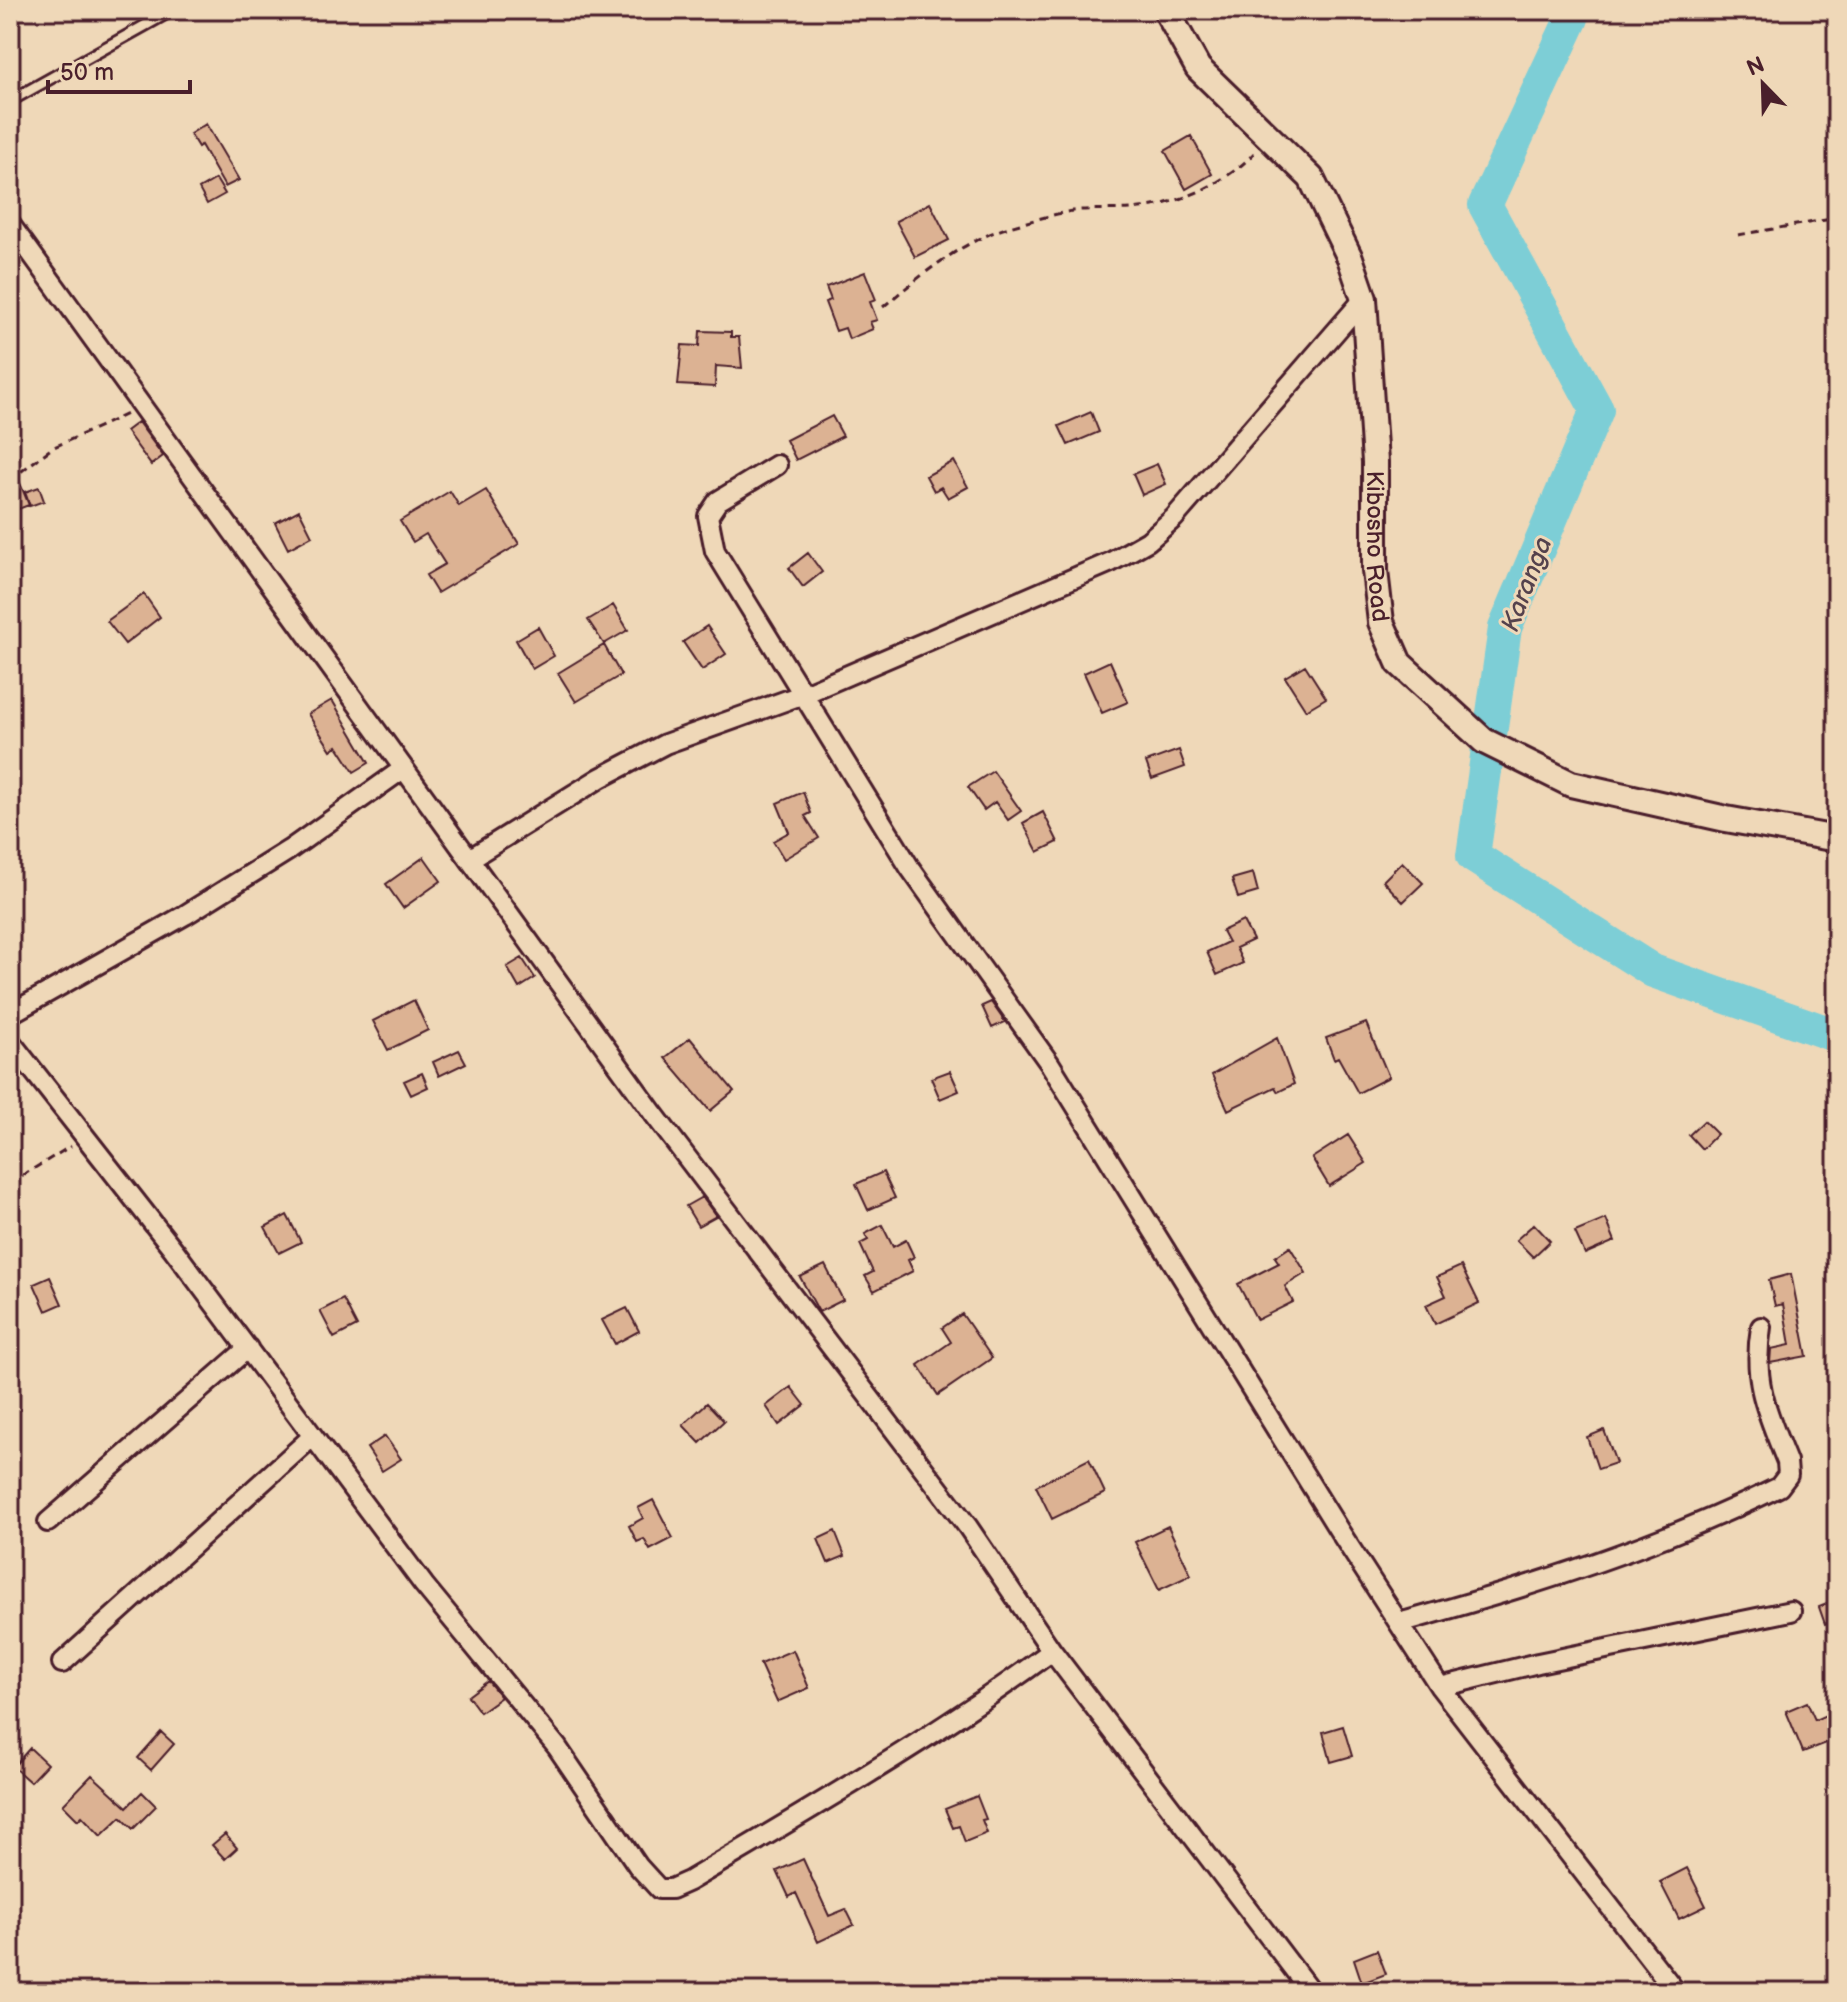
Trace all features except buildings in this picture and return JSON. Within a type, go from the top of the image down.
[{"type":"main road","name":"Kibosho Road","points":[[1166,10],[1198,68],[1311,178],[1350,258],[1364,299],[1375,462],[1375,571],[1381,622],[1399,663],[1484,741],[1571,784],[1726,819],[1837,839]]},
{"type":"street","points":[[10,224],[403,769],[471,858],[644,1102],[968,1527],[1052,1651],[1311,1992]]},
{"type":"street","points":[[471,858],[600,778],[665,744],[804,694],[1111,562],[1148,541],[1174,518],[1364,299]]},
{"type":"street","points":[[777,465],[718,501],[708,516],[709,534],[715,551],[910,868],[1050,1064],[1440,1687],[1676,1992]]},
{"type":"street","points":[[10,1014],[185,915],[289,850],[403,769]]},
{"type":"street","points":[[10,1041],[248,1348],[424,1585],[557,1747],[638,1866],[659,1889],[671,1889],[689,1881],[797,1817],[982,1703],[1052,1651]]},
{"type":"street","points":[[1399,1623],[1508,1592],[1633,1551],[1779,1487],[1788,1475],[1787,1462],[1758,1381],[1755,1359],[1761,1327]]},
{"type":"street","points":[[48,1522],[248,1348]]},
{"type":"street","points":[[62,1663],[312,1437]]},
{"type":"street","points":[[1440,1687],[1538,1663],[1791,1611]]},
{"type":"lane","points":[[10,101],[173,10]]},
{"type":"path","points":[[883,307],[950,254],[1004,229],[1074,211],[1142,208],[1210,186],[1241,167],[1270,135]]},
{"type":"path","points":[[1738,235],[1837,218]]},
{"type":"path","points":[[10,480],[52,448],[141,408]]},
{"type":"path","points":[[10,1183],[84,1138]]},
{"type":"waterway","name":"Karanga","points":[[1564,10],[1572,18],[1485,205],[1597,410],[1505,628],[1473,856],[1653,971],[1837,1036]]}]
